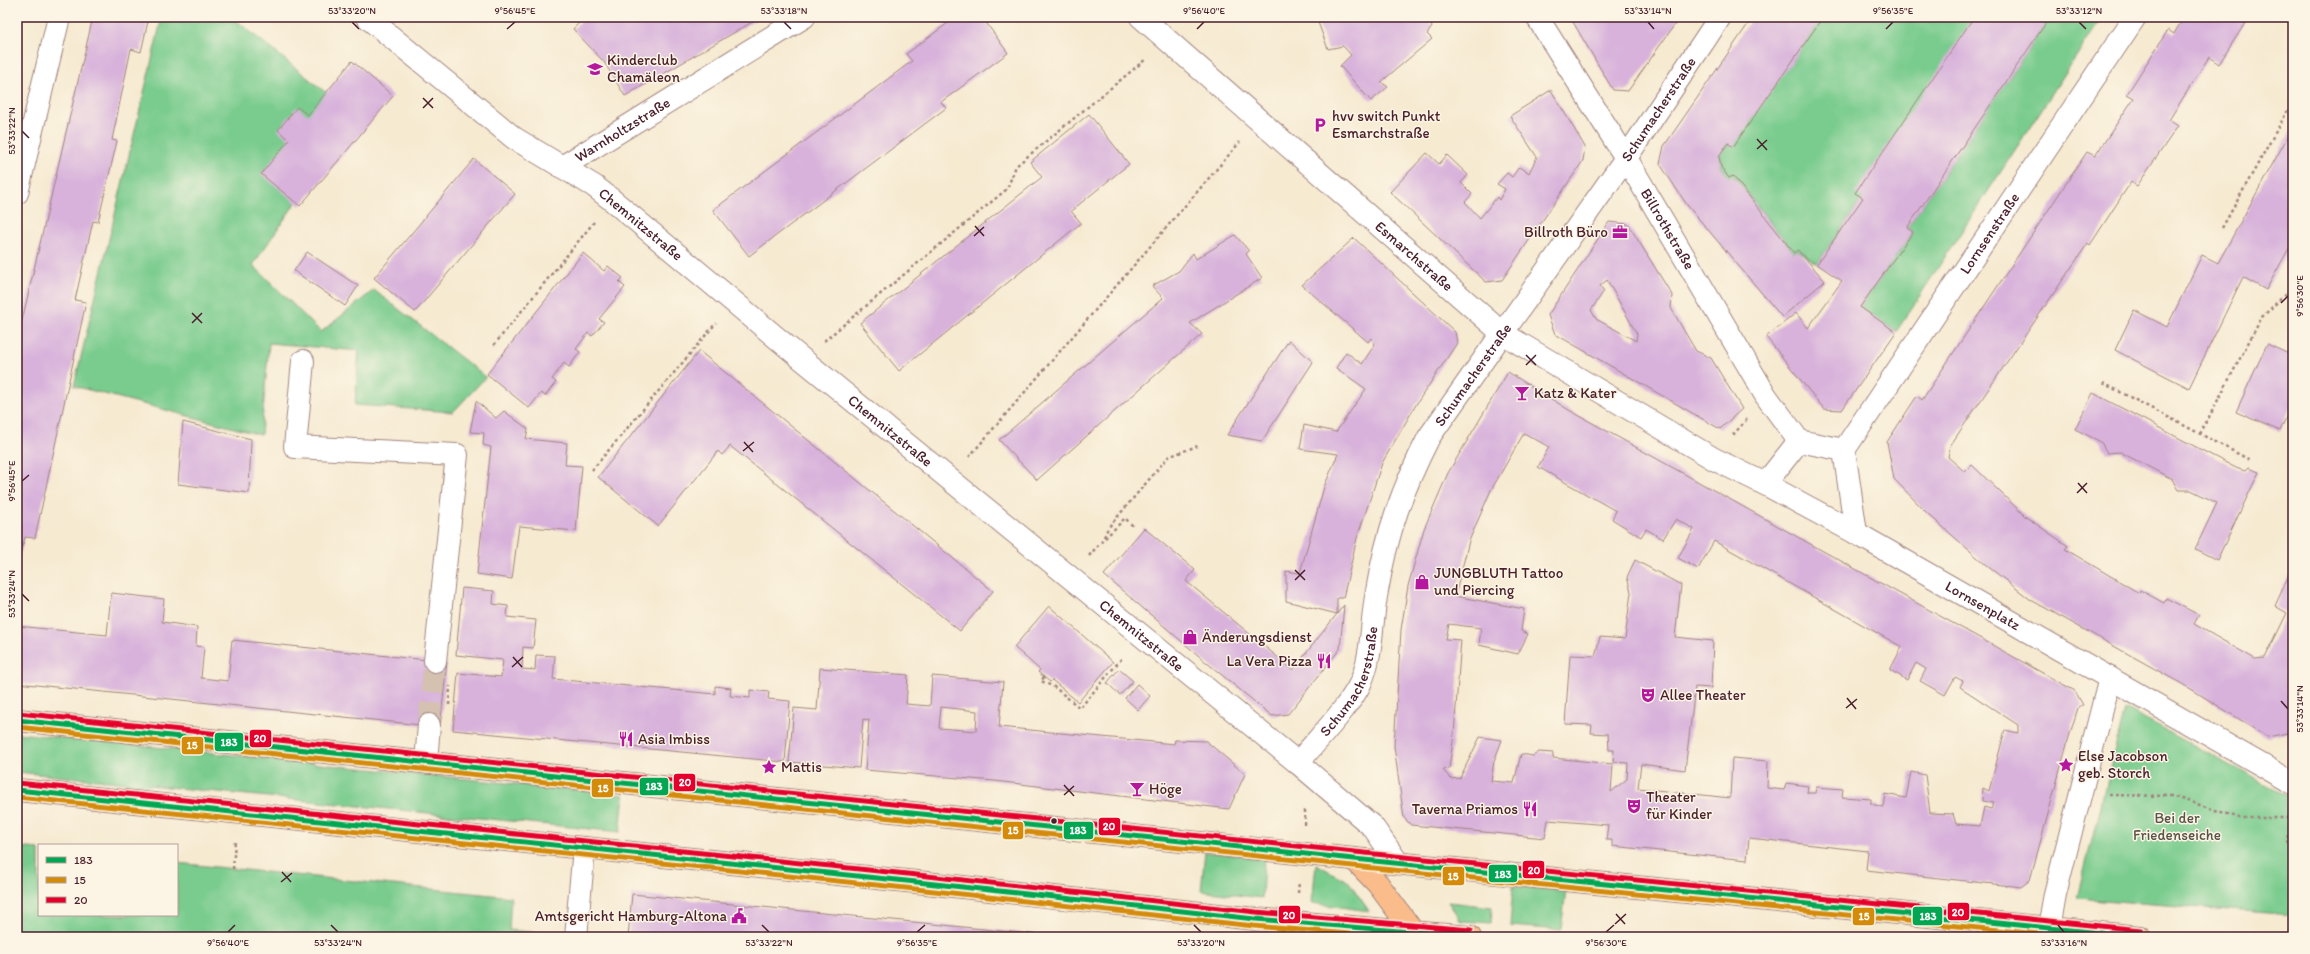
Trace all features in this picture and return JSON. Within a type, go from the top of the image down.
[{"type":"main road","points":[[17,720],[1398,863],[2140,937]]},
{"type":"main road","points":[[17,790],[584,848],[1333,931],[1470,937]]},
{"type":"main road","points":[[1354,858],[1378,884],[1416,935]]},
{"type":"street","points":[[17,193],[59,17]]},
{"type":"street","name":"Chemnitzstraße","points":[[367,17],[514,138],[594,186],[612,200],[802,359],[1298,762],[1373,827],[1398,863]]},
{"type":"street","name":"Warnholtzstraße","points":[[562,167],[804,17]]},
{"type":"street","name":"Esmarchstraße","points":[[1141,17],[1502,333],[1714,459]]},
{"type":"street","name":"Billrothstraße","points":[[1537,17],[1626,158],[1766,396],[1799,441]]},
{"type":"street","name":"Schumacherstraße","points":[[1298,762],[1352,696],[1365,672],[1376,591],[1386,544],[1395,511],[1410,474],[1429,437],[1626,158],[1720,17]]},
{"type":"street","name":"Lornsenstraße","points":[[1844,450],[2135,17]]},
{"type":"street","points":[[303,361],[295,447],[457,455],[435,661]]},
{"type":"street","points":[[1765,484],[1799,441],[1844,450],[1856,533]]},
{"type":"street","name":"Lornsenplatz","points":[[1714,459],[1765,484],[1856,533],[2110,678]]},
{"type":"street","points":[[2049,928],[2055,894],[2110,678],[2293,782]]},
{"type":"street","points":[[426,762],[429,725]]},
{"type":"street","points":[[576,937],[584,848]]},
{"type":"path","points":[[802,359],[1007,190],[1016,166],[1169,41]]},
{"type":"path","points":[[2222,228],[2293,101]]},
{"type":"path","points":[[950,479],[1259,120]]},
{"type":"path","points":[[494,346],[612,200]]},
{"type":"path","points":[[2200,434],[2262,316],[2293,287]]},
{"type":"path","points":[[592,470],[734,302]]},
{"type":"path","points":[[2103,383],[2250,460]]},
{"type":"path","points":[[1714,459],[1766,396]]},
{"type":"path","points":[[1072,577],[1104,537],[1108,528],[1168,457],[1197,446]]},
{"type":"path","points":[[1104,537],[1113,532],[1125,518],[1134,527]]},
{"type":"path","points":[[1044,677],[1041,681],[1054,687],[1080,708],[1142,635]]},
{"type":"path","points":[[2081,791],[2110,795],[2172,796],[2240,818],[2291,818]]},
{"type":"path","points":[[2293,813],[2288,842],[2293,845]]},
{"type":"green space","points":[[162,17],[232,17],[355,116],[253,265],[321,332],[374,290],[486,377],[453,412],[355,405],[359,351],[269,343],[261,435],[74,386]]},
{"type":"green space","points":[[1823,17],[1974,17],[1863,198],[1817,264],[1798,250],[1794,253],[1734,176],[1729,178],[1721,167],[1719,156],[1728,143],[1732,146]]},
{"type":"green space","points":[[2050,17],[2102,17],[1896,332],[1860,307],[1913,232],[1907,228]]},
{"type":"green space","name":"Bei der Friedenseiche","points":[[2125,709],[2286,795],[2293,793],[2293,915],[2077,898]]},
{"type":"green space","points":[[17,733],[624,795],[620,832],[17,772]]},
{"type":"green space","points":[[17,847],[38,849],[38,916],[178,916],[178,863],[511,897],[509,930],[544,933],[543,937],[17,937]]},
{"type":"green space","points":[[1205,852],[1264,858],[1262,898],[1201,891]]},
{"type":"green space","points":[[1316,864],[1349,882],[1369,911],[1312,903]]},
{"type":"green space","points":[[1513,886],[1566,890],[1561,930],[1510,926]]},
{"type":"green space","points":[[1448,902],[1492,907],[1491,923],[1461,921]]},
{"type":"building","points":[[93,17],[149,17],[141,52],[131,49],[112,140],[117,141],[98,222],[93,221],[75,300],[86,302],[35,538],[25,537],[17,565],[17,342]]},
{"type":"building","points":[[581,17],[761,17],[625,96],[604,62],[573,29],[583,19]]},
{"type":"building","points":[[956,17],[982,17],[1008,53],[941,102],[946,108],[749,256],[713,210],[912,61],[906,54]]},
{"type":"building","points":[[1316,17],[1427,17],[1432,27],[1427,34],[1432,39],[1381,82],[1388,87],[1371,101],[1340,66],[1351,55],[1343,46],[1328,49]]},
{"type":"building","points":[[1570,17],[1680,17],[1628,91],[1613,90]]},
{"type":"building","points":[[1753,17],[1823,17],[1733,147],[1728,143],[1719,156],[1721,167],[1729,178],[1733,176],[1794,253],[1798,250],[1825,281],[1782,317],[1687,205],[1660,164],[1664,146]]},
{"type":"building","points":[[1974,17],[2050,17],[1907,228],[1913,232],[1860,307],[1896,332],[1842,410],[1824,409],[1766,337],[1796,313],[1808,328],[1842,281],[1817,264],[1863,198],[1855,193]]},
{"type":"building","points":[[2184,17],[2249,17],[2219,64],[2209,57],[2169,120],[2178,126],[2137,186],[2131,182],[2090,245],[2088,243],[1950,446],[1948,457],[1965,472],[1972,465],[2026,517],[2068,546],[2065,549],[2139,593],[2140,590],[2164,603],[2166,598],[2199,615],[2194,624],[2255,659],[2265,658],[2287,613],[2275,606],[2293,566],[2293,720],[2287,733],[2268,737],[2191,689],[2031,600],[1986,565],[1927,513],[1894,479],[1887,442],[1917,396],[1922,400],[2087,152],[2095,156],[2134,98],[2127,94],[2168,30],[2174,34]]},
{"type":"building","points":[[352,61],[393,96],[300,206],[261,174],[289,140],[278,130],[297,107],[308,115]]},
{"type":"building","points":[[1551,90],[1585,147],[1583,161],[1502,280],[1486,282],[1390,192],[1427,153],[1439,164],[1447,155],[1468,175],[1461,183],[1472,194],[1465,202],[1480,218],[1497,197],[1499,200],[1505,189],[1497,184],[1507,173],[1512,177],[1519,167],[1529,173],[1537,157],[1510,116]]},
{"type":"building","points":[[1089,114],[1129,164],[1071,211],[1081,223],[899,371],[860,323],[1042,177],[1030,162]]},
{"type":"building","points":[[2293,127],[2293,241],[2266,290],[2243,277],[2189,388],[2115,350],[2134,310],[2167,327],[2202,255],[2218,263]]},
{"type":"building","points":[[474,159],[515,194],[415,312],[374,278]]},
{"type":"building","points":[[1609,222],[1628,224],[1672,295],[1671,308],[1696,351],[1711,358],[1742,409],[1720,429],[1555,334],[1548,315]],"holes":[[[1607,280],[1637,334],[1636,341],[1596,319],[1591,310],[1604,291],[1600,286]]]},
{"type":"building","points":[[1235,235],[1249,251],[1246,254],[1262,278],[1190,323],[1202,334],[1037,480],[999,440],[1163,298],[1152,286],[1179,271],[1193,253],[1196,259]]},
{"type":"building","points":[[1354,238],[1455,332],[1457,343],[1417,403],[1382,463],[1357,538],[1343,598],[1337,598],[1337,614],[1286,601],[1286,571],[1300,573],[1324,487],[1338,454],[1300,449],[1304,425],[1336,432],[1366,389],[1336,368],[1346,352],[1362,364],[1375,344],[1371,338],[1368,342],[1302,285]]},
{"type":"building","points":[[307,252],[358,286],[345,306],[294,271]]},
{"type":"building","points":[[583,253],[604,271],[608,266],[623,278],[619,282],[625,287],[599,319],[604,322],[592,336],[588,333],[576,349],[580,352],[569,367],[564,363],[552,379],[556,382],[545,396],[541,393],[529,408],[487,374]]},
{"type":"building","points":[[1289,340],[1313,362],[1262,441],[1227,435]]},
{"type":"building","points":[[2267,344],[2293,356],[2293,402],[2280,431],[2236,412]]},
{"type":"building","points":[[699,351],[993,591],[960,631],[730,446],[722,455],[718,451],[658,526],[598,477]]},
{"type":"building","points":[[1508,372],[1569,410],[2075,691],[2083,705],[2078,708],[2069,737],[2030,880],[2021,887],[1866,870],[1868,851],[1749,838],[1747,860],[1612,846],[1612,840],[1606,840],[1608,825],[1548,820],[1545,838],[1411,825],[1404,818],[1394,746],[1401,630],[1408,586],[1424,529],[1448,473]],"holes":[[[1524,433],[1549,447],[1538,467],[1616,511],[1612,519],[1641,537],[1646,529],[1663,539],[1676,519],[1694,529],[1678,558],[1698,569],[1714,541],[1902,647],[1890,670],[1907,680],[1916,663],[1926,669],[1920,681],[1945,695],[1955,677],[1963,681],[1960,687],[2018,725],[2018,733],[2005,730],[1989,791],[1983,788],[1982,801],[1994,803],[1991,809],[1984,807],[1980,826],[1956,824],[1953,814],[1930,813],[1925,775],[1911,772],[1906,798],[1885,794],[1883,807],[1871,804],[1871,799],[1842,797],[1843,789],[1816,787],[1815,793],[1807,793],[1808,786],[1786,783],[1784,790],[1767,788],[1768,761],[1732,758],[1730,798],[1638,788],[1641,764],[1685,770],[1695,687],[1711,688],[1713,641],[1675,637],[1681,585],[1635,560],[1627,577],[1631,592],[1625,639],[1600,637],[1595,656],[1570,655],[1565,724],[1592,725],[1591,733],[1608,734],[1609,750],[1614,750],[1613,762],[1628,763],[1627,779],[1611,792],[1613,764],[1553,758],[1553,753],[1539,752],[1533,756],[1521,754],[1514,783],[1491,781],[1494,761],[1502,740],[1480,737],[1460,778],[1451,779],[1443,770],[1449,768],[1454,734],[1461,640],[1446,639],[1449,624],[1481,628],[1479,645],[1518,654],[1528,634],[1521,631],[1524,609],[1455,596],[1469,541],[1491,490]]]},
{"type":"building","points":[[2093,393],[2236,468],[2245,471],[2248,468],[2259,472],[2217,560],[2195,549],[2217,503],[2191,490],[2178,490],[2172,479],[2120,452],[2107,453],[2101,442],[2075,429]]},
{"type":"building","points":[[476,401],[496,418],[504,411],[528,429],[526,439],[567,443],[565,465],[582,466],[576,531],[519,526],[512,579],[477,574],[491,447],[483,445],[484,433],[470,432]]},
{"type":"building","points":[[183,422],[251,439],[249,493],[178,484]]},
{"type":"building","points":[[1144,528],[1195,570],[1186,581],[1293,670],[1344,605],[1340,649],[1288,714],[1272,716],[1104,575]]},
{"type":"building","points":[[462,588],[494,591],[493,604],[508,606],[507,617],[536,620],[533,648],[523,647],[522,669],[535,670],[536,655],[555,656],[553,679],[715,694],[715,686],[731,688],[730,696],[750,698],[750,690],[769,692],[768,699],[790,701],[785,762],[453,730],[458,673],[501,677],[503,660],[456,655]]},
{"type":"building","points":[[111,593],[164,599],[162,622],[197,627],[196,646],[204,647],[201,678],[228,681],[232,640],[447,662],[440,727],[17,683],[17,626],[107,635]]},
{"type":"building","points":[[1049,606],[1113,662],[1078,702],[1052,680],[1050,682],[1038,672],[1040,670],[1014,647]]},
{"type":"building","points":[[820,668],[908,675],[906,704],[930,706],[932,676],[1003,682],[999,727],[1174,744],[1175,740],[1206,741],[1245,774],[1229,809],[995,781],[865,770],[869,720],[863,719],[859,768],[789,762],[794,708],[817,710]],"holes":[[[941,707],[977,711],[976,731],[939,728]]]},
{"type":"building","points":[[1119,669],[1133,681],[1120,695],[1107,683]]},
{"type":"building","points":[[1137,684],[1150,696],[1138,710],[1125,698]]},
{"type":"building","name":"Amtsgericht Hamburg-Altona","points":[[632,894],[1053,936],[1053,937],[628,937]]},
{"type":"tunnel","points":[[429,725],[435,661]]},
{"type":"transit line","name":"20","points":[[18,713],[1355,852],[2141,930]]},
{"type":"transit line","name":"183","points":[[17,720],[1354,859],[2140,937]]},
{"type":"transit line","name":"15","points":[[17,727],[1353,866],[2069,937]]},
{"type":"transit line","name":"20","points":[[18,783],[927,876],[1256,912],[1471,930]]},
{"type":"transit line","name":"183","points":[[17,790],[926,883],[1255,919],[1470,937]]},
{"type":"transit line","name":"15","points":[[17,797],[925,890],[1254,926],[1386,937]]},
{"type":"place","name":"Kinderclub Chamäleon","points":[[595,69]]},
{"type":"place","name":"hvv switch Punkt Esmarchstraße","points":[[1320,125]]},
{"type":"place","name":"Billroth Büro","points":[[1620,232]]},
{"type":"place","name":"Katz & Kater","points":[[1522,393]]},
{"type":"place","name":"JUNGBLUTH Tattoo und Piercing","points":[[1422,582]]},
{"type":"place","name":"Änderungsdienst","points":[[1190,637]]},
{"type":"place","name":"La Vera Pizza","points":[[1324,661]]},
{"type":"place","name":"Allee Theater","points":[[1648,695]]},
{"type":"place","name":"Asia Imbiss","points":[[626,739]]},
{"type":"place","name":"Else Jacobson geb. Storch","points":[[2066,765]]},
{"type":"place","name":"Mattis","points":[[769,767]]},
{"type":"place","name":"Höge","points":[[1137,789]]},
{"type":"place","name":"Theater für Kinder","points":[[1634,806]]},
{"type":"place","name":"Taverna Priamos","points":[[1530,809]]},
{"type":"place","name":"Amtsgericht Hamburg-Altona","points":[[739,916]]}]
